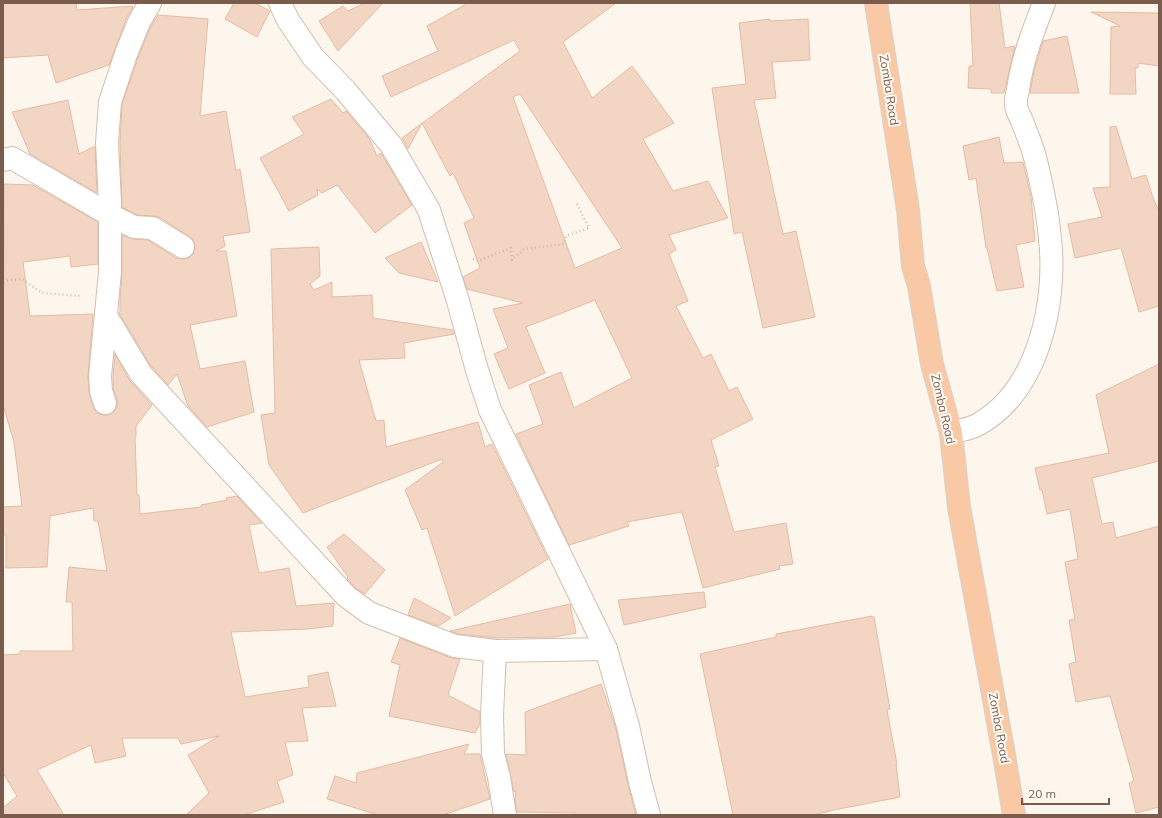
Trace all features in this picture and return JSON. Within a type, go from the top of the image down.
[{"type":"highway","name":"Zomba Road","points":[[876,3],[908,210],[913,266],[919,286],[932,364],[951,433],[959,507],[1014,815]]},
{"type":"street","points":[[104,403],[100,376],[110,272],[110,215],[107,143],[110,102],[126,54],[139,22],[150,3]]},
{"type":"street","points":[[280,3],[288,20],[313,57],[345,90],[391,145],[430,210],[490,410],[606,649],[628,726],[649,815]]},
{"type":"street","points":[[951,433],[978,425],[991,416],[1009,398],[1022,382],[1034,360],[1045,319],[1050,290],[1050,238],[1036,159],[1016,105],[1020,76],[1032,33],[1044,3]]},
{"type":"street","points":[[3,160],[12,158],[110,215],[134,227],[152,228],[183,247]]},
{"type":"street","points":[[106,316],[141,374],[346,596],[369,613],[455,646],[495,651],[606,649]]},
{"type":"street","points":[[495,651],[492,715],[494,754],[505,815]]},
{"type":"path","points":[[443,252],[478,261],[511,248],[512,260],[524,250],[564,244],[566,236],[589,228],[576,202]]},
{"type":"path","points":[[3,282],[22,279],[42,293],[96,298],[106,316]]},
{"type":"building","points":[[3,3],[76,3],[77,10],[133,7],[127,17],[109,65],[56,83],[48,55],[3,58]]},
{"type":"building","points":[[234,3],[255,3],[270,11],[257,37],[225,19]]},
{"type":"building","points":[[365,3],[383,3],[338,51],[319,21],[343,6],[348,11]]},
{"type":"building","points":[[468,3],[616,3],[563,42],[592,98],[632,66],[674,123],[643,139],[673,191],[708,181],[728,218],[669,235],[676,250],[669,254],[688,301],[676,306],[703,358],[711,354],[729,391],[737,387],[753,419],[711,440],[719,466],[715,467],[734,532],[786,523],[793,564],[779,566],[780,569],[703,588],[682,512],[627,522],[629,526],[569,545],[516,434],[543,424],[529,385],[561,372],[574,408],[632,378],[595,300],[526,327],[545,373],[509,389],[494,354],[508,348],[493,309],[523,303],[467,289],[463,277],[480,268],[464,223],[474,218],[453,173],[450,176],[422,123],[520,51],[514,40],[391,97],[382,76],[438,51],[427,26]],"holes":[[[520,94],[622,248],[575,268],[513,97]]]},
{"type":"building","points":[[970,3],[999,3],[1005,48],[1015,46],[1004,93],[991,93],[991,89],[968,88],[969,66],[973,66]]},
{"type":"building","points":[[1091,12],[1159,13],[1159,66],[1138,63],[1138,68],[1135,68],[1136,94],[1110,94],[1111,27],[1120,26]]},
{"type":"building","points":[[158,15],[208,19],[200,116],[226,111],[236,171],[240,169],[250,232],[223,236],[225,246],[216,251],[226,251],[237,316],[190,325],[200,369],[245,361],[254,412],[207,427],[188,406],[177,374],[168,385],[151,366],[119,313],[122,273],[122,235],[133,239],[148,240],[176,258],[189,258],[193,254],[195,248],[194,241],[190,237],[159,217],[137,215],[122,207],[120,143],[122,104],[150,28]]},
{"type":"building","points":[[770,19],[770,21],[808,19],[810,60],[772,62],[776,98],[754,100],[783,234],[796,231],[815,317],[763,328],[742,232],[734,234],[712,88],[746,84],[739,23]]},
{"type":"building","points":[[1067,36],[1079,93],[1030,93],[1034,71],[1043,41]]},
{"type":"building","points":[[331,99],[343,113],[346,111],[369,138],[377,156],[381,153],[412,205],[375,233],[337,185],[322,193],[317,189],[318,195],[289,211],[260,158],[304,134],[292,117]]},
{"type":"building","points":[[68,100],[79,154],[95,146],[97,193],[30,154],[12,112]]},
{"type":"building","points":[[422,123],[408,149],[402,138]]},
{"type":"building","points":[[1116,126],[1132,179],[1146,175],[1153,198],[1159,211],[1159,306],[1139,312],[1121,248],[1075,258],[1068,224],[1102,217],[1093,188],[1110,187],[1110,127]]},
{"type":"building","points":[[999,137],[1004,163],[1023,162],[1031,197],[1035,241],[1016,245],[1024,287],[997,291],[986,248],[976,178],[969,180],[963,146]]},
{"type":"building","points":[[4,184],[33,185],[98,222],[98,264],[71,267],[70,256],[23,262],[30,316],[93,314],[88,377],[89,392],[93,407],[97,413],[109,415],[114,412],[117,406],[117,399],[113,389],[115,354],[130,381],[152,405],[136,426],[137,495],[139,495],[140,514],[201,507],[201,505],[227,500],[226,498],[237,496],[262,523],[249,525],[259,573],[289,568],[296,606],[334,603],[333,626],[307,629],[231,632],[245,697],[309,687],[308,676],[328,672],[336,706],[302,708],[308,741],[285,742],[293,775],[277,781],[284,802],[244,815],[186,815],[209,793],[188,755],[219,736],[181,744],[178,738],[122,738],[126,756],[95,763],[91,745],[37,770],[64,815],[3,815],[3,808],[17,796],[3,773],[3,655],[20,654],[20,651],[73,651],[72,602],[66,602],[69,567],[107,571],[98,521],[94,521],[93,508],[50,516],[47,567],[6,568],[6,535],[3,535],[3,507],[22,506],[14,442],[3,405]]},
{"type":"building","points":[[421,242],[438,282],[399,273],[385,258]]},
{"type":"building","points":[[319,247],[320,276],[310,284],[314,290],[332,282],[332,297],[372,295],[373,318],[453,330],[454,334],[404,343],[405,358],[359,360],[376,421],[384,420],[386,447],[478,422],[485,447],[492,444],[548,559],[455,616],[427,528],[422,530],[405,490],[443,462],[442,459],[303,513],[269,465],[261,415],[275,413],[271,249]]},
{"type":"building","points":[[1159,364],[1159,461],[1092,478],[1102,524],[1113,522],[1116,538],[1159,526],[1159,807],[1136,813],[1129,783],[1134,781],[1110,696],[1076,702],[1069,664],[1076,662],[1069,620],[1075,619],[1065,562],[1078,559],[1070,509],[1047,514],[1042,490],[1040,490],[1035,468],[1109,453],[1096,395]]},
{"type":"building","points":[[344,534],[385,570],[365,594],[354,587],[327,547]]},
{"type":"building","points":[[704,592],[706,607],[624,625],[618,600]]},
{"type":"building","points":[[414,598],[451,618],[438,626],[408,615]]},
{"type":"building","points":[[570,604],[576,633],[555,637],[496,638],[458,634],[450,631]]},
{"type":"building","points":[[872,616],[874,617],[890,709],[887,710],[897,764],[900,797],[814,815],[733,815],[700,654],[776,637],[776,634]]},
{"type":"building","points":[[400,638],[451,658],[460,659],[448,695],[480,712],[480,724],[475,733],[389,716],[400,665],[391,662]]},
{"type":"building","points":[[601,684],[616,729],[636,815],[576,815],[575,813],[517,812],[515,800],[516,791],[514,792],[506,754],[526,755],[525,712]]},
{"type":"building","points":[[469,744],[464,754],[480,754],[490,799],[443,815],[378,815],[327,799],[335,776],[356,783],[357,773]]}]
